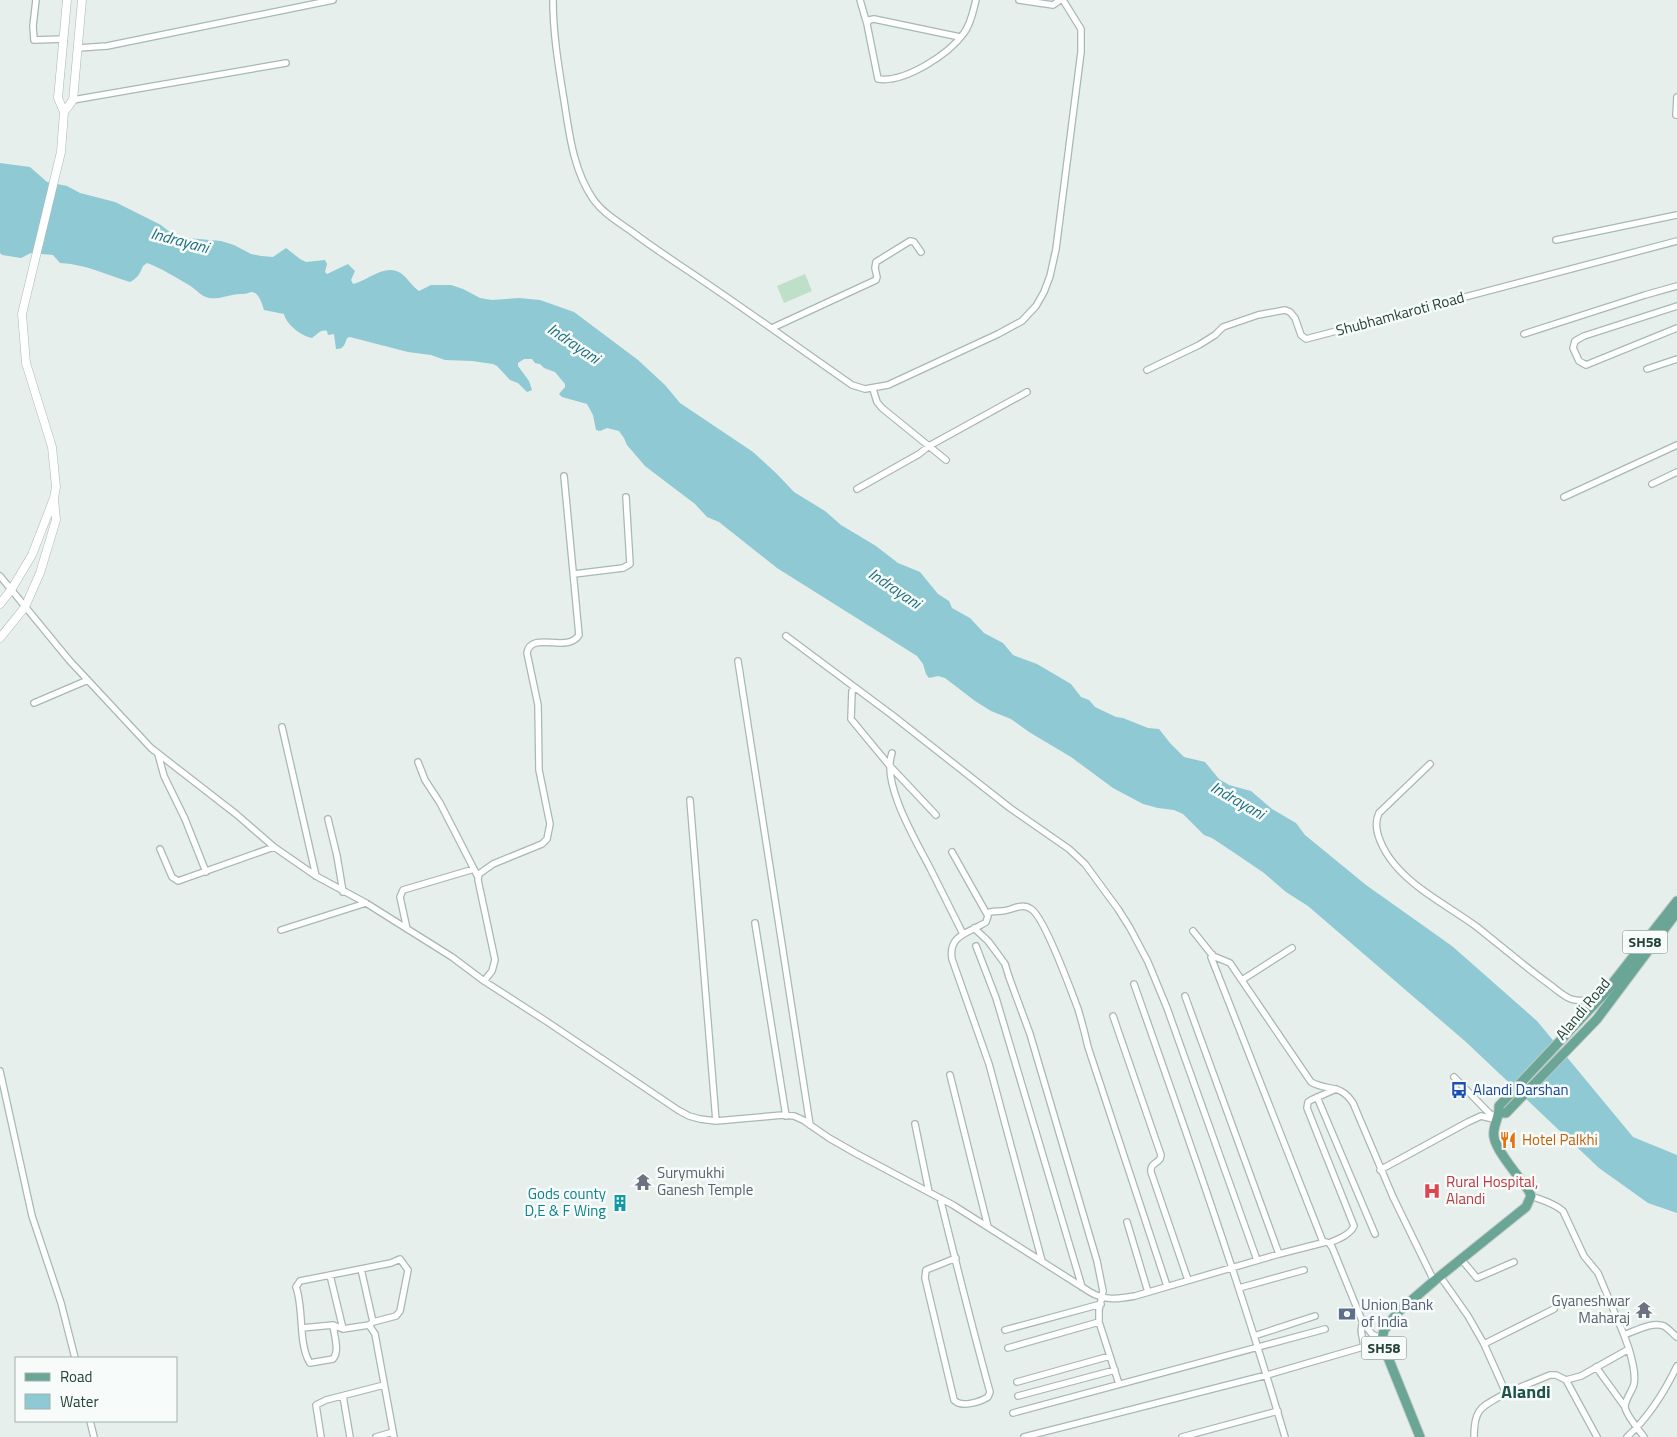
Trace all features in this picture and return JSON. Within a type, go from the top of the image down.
[{"type":"main road","name":"Alandi Road","points":[[1498,1117],[1506,1112],[1597,1019],[1620,981],[1677,901]]},
{"type":"main road","name":"Alandi Road","points":[[1498,1117],[1499,1106],[1504,1100],[1587,1011],[1620,981],[1677,912]]},
{"type":"main road","name":"SH58","points":[[1420,1437],[1385,1350],[1382,1339],[1384,1330],[1398,1312],[1437,1278],[1526,1207],[1531,1196],[1529,1191],[1497,1146],[1494,1138],[1498,1117]]},
{"type":"street","points":[[36,0],[33,26],[34,40],[64,39]]},
{"type":"street","points":[[0,638],[25,607],[40,573],[56,520],[54,498],[55,469],[52,447],[26,363],[22,314],[61,152],[64,112],[58,98],[67,0]]},
{"type":"street","points":[[64,112],[73,100],[82,0]]},
{"type":"street","points":[[78,48],[107,46],[333,0]]},
{"type":"street","points":[[554,0],[553,19],[556,45],[572,146],[577,167],[584,184],[594,200],[614,220],[772,328],[852,386],[865,390],[888,385],[1010,328],[1029,314],[1044,292],[1056,249],[1081,52],[1081,29],[1062,0],[1053,5],[1019,0]]},
{"type":"street","points":[[860,0],[878,78],[882,79],[922,68],[938,58],[960,37],[968,25],[976,0]]},
{"type":"street","points":[[867,24],[869,20],[874,19],[960,37]]},
{"type":"street","points":[[73,100],[286,63]]},
{"type":"street","points":[[1676,115],[1677,98]]},
{"type":"street","points":[[1556,240],[1677,215]]},
{"type":"street","points":[[772,328],[876,280],[876,262],[910,241],[914,242],[921,252]]},
{"type":"street","name":"Shubhamkaroti Road","points":[[1147,370],[1199,345],[1215,335],[1223,327],[1258,315],[1285,310],[1290,312],[1301,335],[1306,338],[1677,241]]},
{"type":"street","points":[[1524,334],[1677,286]]},
{"type":"street","points":[[1677,306],[1584,336],[1575,341],[1574,348],[1579,361],[1582,364],[1586,364],[1677,328]]},
{"type":"street","points":[[1647,369],[1677,359]]},
{"type":"street","points":[[873,388],[874,396],[882,408],[946,460]]},
{"type":"street","points":[[857,489],[919,454],[929,446],[1027,392]]},
{"type":"street","points":[[1564,497],[1677,445]]},
{"type":"street","points":[[1652,484],[1677,472]]},
{"type":"street","points":[[478,877],[492,864],[542,844],[549,833],[550,824],[539,770],[538,705],[527,653],[533,643],[565,643],[577,638],[579,629],[564,476]]},
{"type":"street","points":[[574,574],[623,568],[630,564],[626,497]]},
{"type":"street","points":[[0,604],[11,590],[32,554],[54,498]]},
{"type":"street","points":[[0,576],[88,680],[151,748],[236,814],[274,847],[316,876],[366,903],[452,957],[484,981],[689,1116],[716,1121],[794,1116],[857,1154],[940,1198],[1042,1261],[1102,1301]]},
{"type":"street","points":[[786,636],[1010,808],[1069,849],[1085,864],[1118,909],[1148,962],[1168,1008],[1257,1260]]},
{"type":"street","points":[[738,661],[810,1125]]},
{"type":"street","points":[[34,703],[88,680]]},
{"type":"street","points":[[855,689],[852,691],[851,719],[936,815]]},
{"type":"street","points":[[282,727],[316,876]]},
{"type":"street","points":[[892,753],[890,765],[892,784],[901,808],[963,934]]},
{"type":"street","points":[[158,754],[164,776],[185,819],[206,872]]},
{"type":"street","points":[[418,762],[425,780],[435,794],[478,877],[495,960],[492,971],[484,981]]},
{"type":"street","points":[[1430,764],[1376,818],[1378,832],[1388,856],[1398,869],[1416,885],[1476,927],[1526,968],[1566,996],[1579,1000],[1598,1000]]},
{"type":"street","points":[[690,800],[716,1121]]},
{"type":"street","points":[[328,819],[343,892]]},
{"type":"street","points":[[160,849],[175,880],[181,881],[274,847]]},
{"type":"street","points":[[952,852],[987,914],[986,922],[954,941],[952,959],[989,1064],[1042,1261]]},
{"type":"street","points":[[407,929],[400,897],[403,890],[474,869]]},
{"type":"street","points":[[281,930],[366,903]]},
{"type":"street","points":[[987,914],[993,911],[1005,911],[1014,907],[1027,907],[1032,909],[1037,915],[1045,929],[1077,1008],[1088,1047],[1167,1286]]},
{"type":"street","points":[[755,923],[786,1116]]},
{"type":"street","points":[[974,928],[988,941],[1005,964],[1030,1034],[1102,1283],[1099,1322],[1119,1384]]},
{"type":"street","points":[[1193,931],[1212,954],[1230,963],[1308,1078],[1317,1085],[1343,1091],[1348,1095],[1380,1170],[1437,1278],[1468,1316],[1484,1344],[1506,1393]]},
{"type":"street","points":[[976,946],[996,998],[1082,1287]]},
{"type":"street","points":[[1242,980],[1292,948]]},
{"type":"street","points":[[1212,954],[1211,957],[1234,1016],[1326,1242],[1335,1253],[1363,1323],[1372,1334],[1382,1339]]},
{"type":"street","points":[[1134,984],[1232,1267],[1267,1374],[1285,1437]]},
{"type":"street","points":[[1185,996],[1279,1254]]},
{"type":"street","points":[[1113,1016],[1160,1155],[1160,1159],[1150,1168],[1188,1280]]},
{"type":"street","points":[[0,1071],[32,1216],[60,1303],[75,1357]]},
{"type":"street","points":[[950,1075],[988,1227]]},
{"type":"street","points":[[1454,1077],[1489,1113],[1498,1117]]},
{"type":"street","points":[[1005,1330],[1102,1301],[1148,1292],[1326,1242],[1350,1233],[1354,1230],[1354,1226],[1307,1108],[1308,1102],[1336,1089]]},
{"type":"street","points":[[1317,1098],[1375,1234]]},
{"type":"street","points":[[1380,1170],[1481,1116],[1498,1117]]},
{"type":"street","points":[[915,1124],[929,1192]]},
{"type":"street","points":[[1531,1196],[1548,1202],[1563,1212],[1584,1256],[1598,1273],[1624,1335],[1633,1367],[1634,1385],[1625,1407]]},
{"type":"street","points":[[940,1198],[956,1258],[963,1292],[990,1392],[984,1400],[962,1404],[954,1400],[925,1278],[926,1270],[956,1258]]},
{"type":"street","points":[[1127,1222],[1148,1292]]},
{"type":"street","points":[[302,1328],[333,1325],[343,1329],[371,1324],[399,1314],[408,1270],[400,1258],[361,1269],[300,1281],[296,1287],[300,1296],[302,1328],[308,1360],[312,1363],[336,1357],[333,1325]]},
{"type":"street","points":[[1461,1259],[1477,1278],[1514,1262]]},
{"type":"street","points":[[361,1269],[394,1434],[376,1437]]},
{"type":"street","points":[[1239,1288],[1304,1270]]},
{"type":"street","points":[[330,1275],[343,1329]]},
{"type":"street","points":[[1484,1344],[1554,1309]]},
{"type":"street","points":[[1254,1336],[1316,1316]]},
{"type":"street","points":[[1008,1348],[1099,1322]]},
{"type":"street","points":[[1024,1437],[1363,1347],[1361,1331],[1363,1323]]},
{"type":"street","points":[[1624,1335],[1648,1326],[1658,1325],[1664,1326],[1677,1337]]},
{"type":"street","points":[[1013,1413],[1325,1329]]},
{"type":"street","points":[[1566,1380],[1581,1376],[1629,1349]]},
{"type":"street","points":[[1017,1382],[1110,1356]]},
{"type":"street","points":[[1627,1437],[1656,1405],[1677,1366]]},
{"type":"street","points":[[1596,1367],[1644,1437]]},
{"type":"street","points":[[1018,1396],[1115,1370]]},
{"type":"street","points":[[1474,1437],[1474,1422],[1483,1406],[1506,1393],[1550,1375],[1556,1375],[1566,1380],[1597,1437]]},
{"type":"street","points":[[321,1437],[316,1405],[319,1402],[384,1385]]},
{"type":"street","points":[[343,1396],[350,1437]]},
{"type":"street","points":[[1182,1437],[1278,1411]]},
{"type":"street","points":[[90,1422],[94,1437]]},
{"type":"green space","points":[[805,274],[812,291],[784,303],[777,286]]},
{"type":"water","name":"Indrayani","points":[[0,163],[30,167],[47,182],[67,186],[80,193],[115,202],[161,225],[176,237],[221,241],[251,254],[261,256],[273,257],[286,248],[306,262],[325,260],[327,264],[325,272],[327,274],[348,264],[355,271],[351,280],[353,284],[377,273],[390,270],[402,274],[419,291],[431,285],[451,285],[480,298],[492,300],[519,298],[540,300],[574,312],[638,360],[665,385],[680,403],[753,452],[794,492],[825,511],[841,525],[876,546],[898,563],[920,572],[938,594],[949,601],[952,608],[970,618],[984,633],[1003,643],[1013,655],[1037,664],[1071,684],[1081,697],[1089,700],[1095,707],[1116,717],[1148,728],[1159,729],[1184,757],[1205,762],[1219,779],[1229,785],[1251,791],[1272,809],[1296,823],[1305,835],[1366,885],[1452,946],[1537,1021],[1633,1137],[1677,1155],[1677,1213],[1648,1203],[1599,1168],[1466,1042],[1308,906],[1286,892],[1264,873],[1212,838],[1204,835],[1183,814],[1174,810],[1143,804],[1113,788],[1071,757],[1011,719],[991,711],[975,701],[945,678],[938,676],[929,678],[917,656],[777,568],[719,522],[707,517],[695,504],[645,466],[627,445],[619,431],[607,428],[600,431],[596,430],[593,415],[587,404],[562,397],[559,394],[565,387],[565,384],[555,372],[535,363],[532,359],[524,359],[518,363],[532,390],[527,392],[518,383],[510,380],[493,364],[445,360],[431,355],[408,352],[350,337],[347,338],[342,348],[336,349],[334,334],[328,335],[327,331],[325,331],[312,338],[303,335],[291,325],[284,314],[264,310],[260,299],[254,293],[209,298],[174,276],[147,263],[143,266],[137,277],[130,282],[87,268],[60,263],[53,255],[31,253],[21,258],[2,255],[0,253]]},
{"type":"place","name":"Alandi Darshan","points":[[1459,1090]]},
{"type":"place","name":"Hotel Palkhi","points":[[1508,1140]]},
{"type":"place","name":"Surymukhi Ganesh Temple","points":[[643,1182]]},
{"type":"place","name":"Rural Hospital, Alandi","points":[[1432,1191]]},
{"type":"place","name":"Gods county D,E & F Wing","points":[[620,1203]]},
{"type":"place","name":"Gyaneshwar Maharaj","points":[[1644,1310]]},
{"type":"place","name":"Union Bank of India","points":[[1347,1314]]},
{"type":"district","name":"Alandi","points":[[1526,1392]]}]
